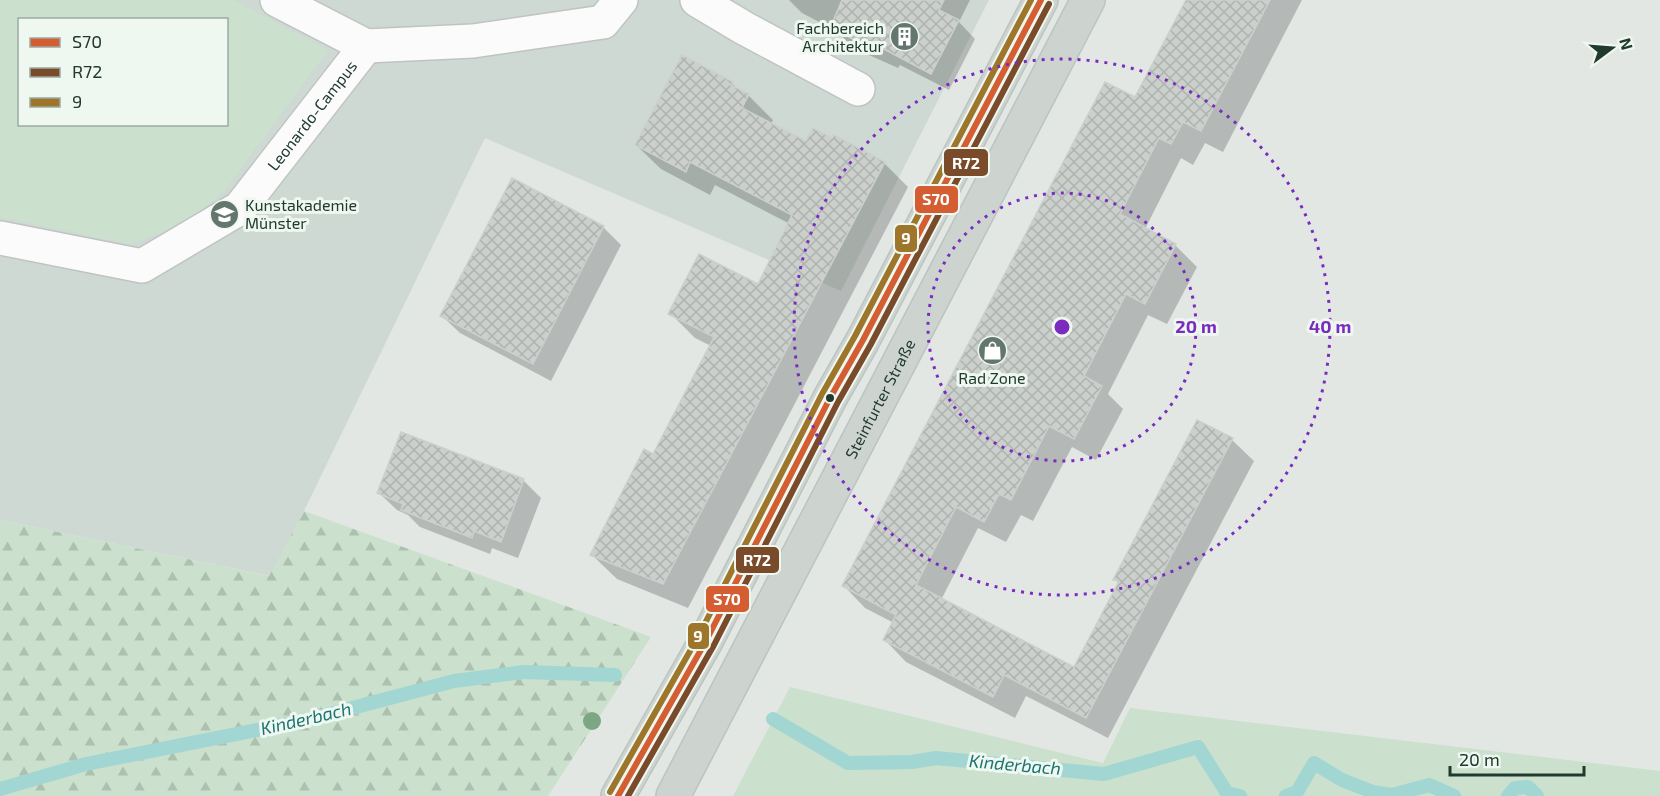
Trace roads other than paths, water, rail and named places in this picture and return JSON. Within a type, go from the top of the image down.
[{"type":"main road","points":[[618,796],[706,641],[825,409],[1041,0]]},
{"type":"main road","name":"Steinfurter Straße","points":[[673,796],[1088,0]]},
{"type":"lane","name":"Leonardo-Campus","points":[[277,0],[366,46],[473,41],[603,22],[621,0]]},
{"type":"lane","points":[[697,0],[858,89]]},
{"type":"lane","name":"Leonardo-Campus","points":[[0,238],[142,266],[240,208],[366,46]]},
{"type":"waterway","name":"Kinderbach","points":[[0,789],[86,764],[307,720],[454,681],[523,672],[615,675]]},
{"type":"waterway","name":"Kinderbach","points":[[773,719],[848,763],[912,762],[936,758],[1104,774],[1198,747],[1227,793],[1240,796]]},
{"type":"waterway","name":"Kinderbach","points":[[1286,796],[1297,792],[1314,763],[1342,780],[1373,792],[1392,795],[1429,785],[1454,796]]},
{"type":"waterway","name":"Kinderbach","points":[[1508,796],[1515,788],[1528,787],[1537,796]]},
{"type":"place","name":"Fachbereich Architektur","points":[[905,37]]},
{"type":"place","name":"Kunstakademie Münster","points":[[224,214]]},
{"type":"place","name":"Rad Zone","points":[[992,350]]}]
